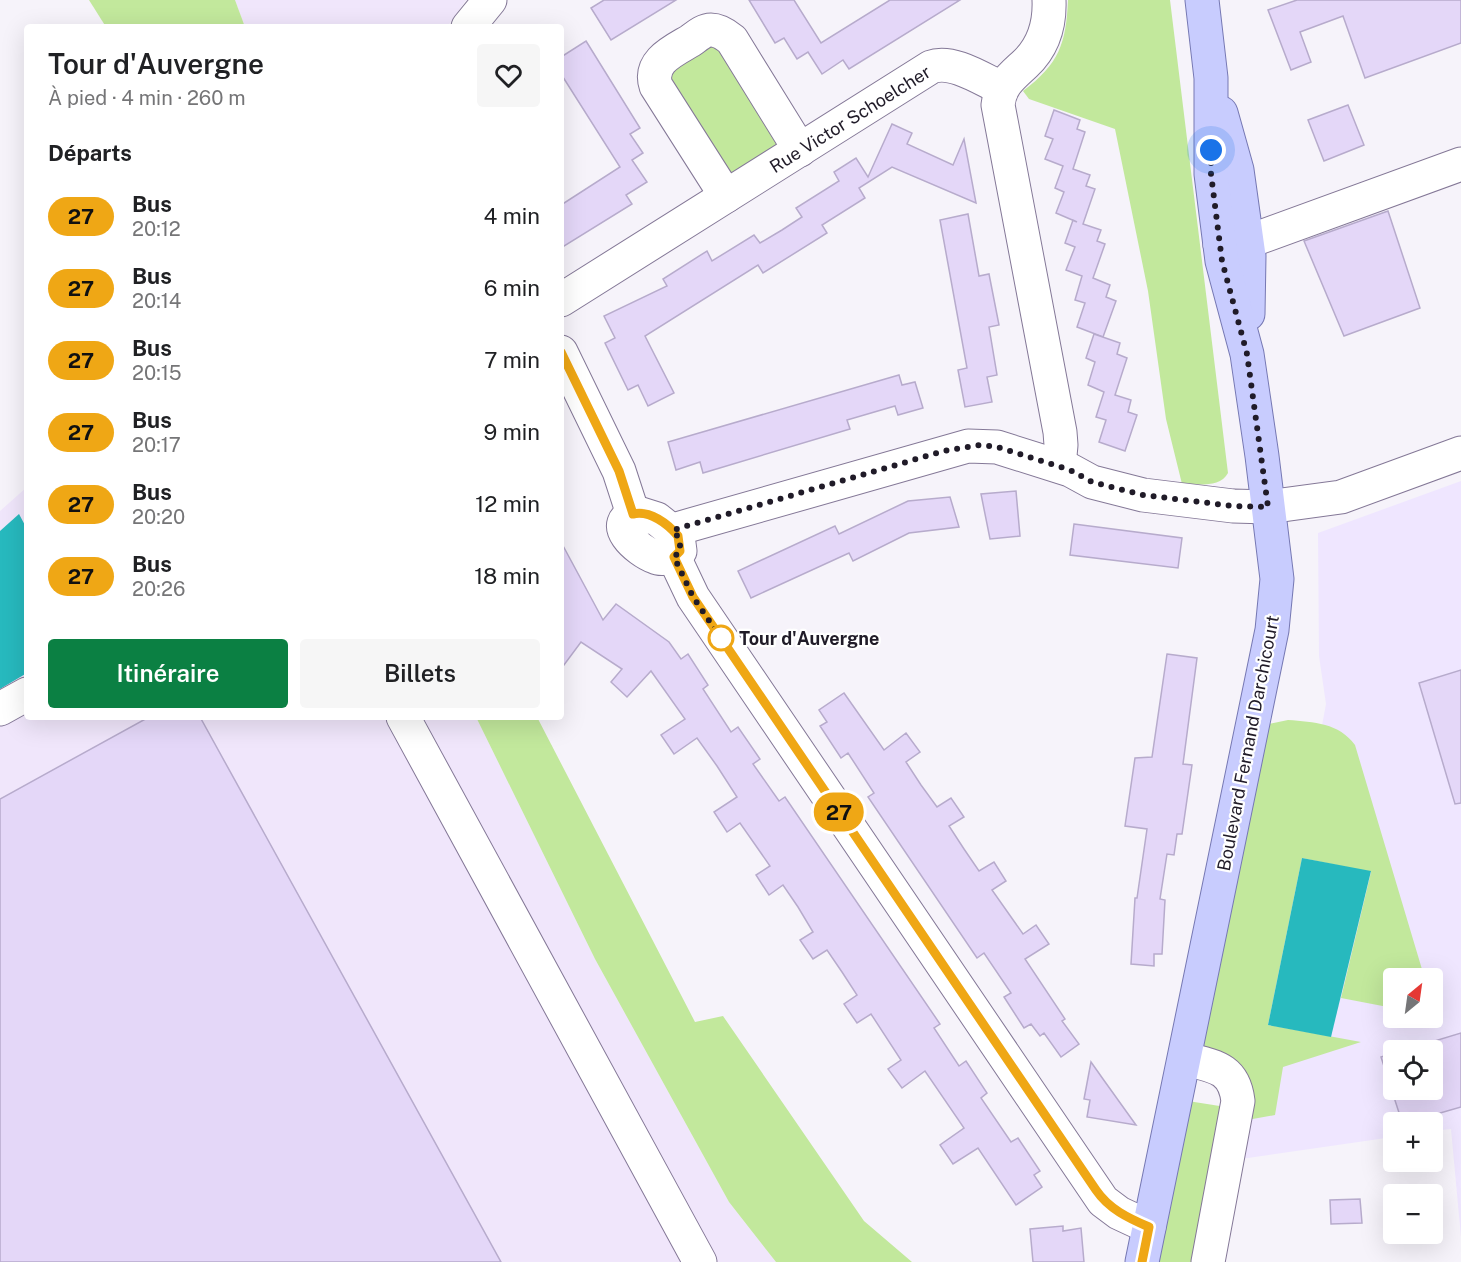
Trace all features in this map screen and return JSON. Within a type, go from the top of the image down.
[{"type":"main road","name":"Boulevard Fernand Darchicourt","points":[[1142,1262],[1272,630],[1277,579],[1247,354],[1249,256],[1233,243],[1238,170],[1211,78],[1202,0]]},
{"type":"street","points":[[470,24],[489,0]]},
{"type":"street","points":[[1049,0],[1049,21],[1042,42],[1027,62],[1001,88],[998,105],[1060,432],[1059,466]]},
{"type":"street","points":[[726,196],[656,86],[655,73],[665,56],[706,31],[716,31],[728,36],[800,150]]},
{"type":"street","name":"Rue Victor Schoelcher","points":[[564,298],[937,65],[953,67],[1001,88]]},
{"type":"street","points":[[1233,243],[1461,164]]},
{"type":"street","points":[[564,358],[619,471],[633,514],[638,513],[657,519],[674,544],[693,597],[1103,1201],[1119,1213],[1149,1227]]},
{"type":"street","points":[[674,544],[968,446],[997,447],[1059,466],[1092,482],[1143,495],[1233,506],[1268,507],[1341,497],[1461,453]]},
{"type":"street","points":[[0,709],[24,696]]},
{"type":"street","points":[[405,720],[700,1262]]},
{"type":"street","points":[[1185,1059],[1217,1067],[1228,1075],[1236,1087],[1238,1101],[1208,1262]]},
{"type":"shaded area","points":[[235,0],[466,0],[449,24],[244,24]]},
{"type":"shaded area","points":[[1461,481],[1461,1237],[1451,1129],[1443,1130],[1443,1112],[1383,1112],[1383,1138],[1241,1159],[1326,704],[1319,656],[1318,533]]},
{"type":"shaded area","points":[[24,490],[24,720],[477,720],[595,959],[729,1202],[776,1262],[0,1262],[0,511]]},
{"type":"green space","points":[[89,0],[235,0],[244,24],[104,24]]},
{"type":"green space","points":[[1068,0],[1170,0],[1228,473],[1220,481],[1214,483],[1182,484],[1166,419],[1148,291],[1115,129],[1029,99],[1023,91],[1045,72],[1058,52],[1065,29]]},
{"type":"green space","points":[[715,40],[787,146],[729,182],[664,76]]},
{"type":"green space","points":[[477,720],[539,720],[695,1022],[723,1016],[864,1221],[912,1262],[776,1262],[729,1202],[595,959]]},
{"type":"green space","points":[[1288,720],[1325,725],[1341,732],[1355,745],[1422,968],[1383,968],[1383,1006],[1341,998],[1371,872],[1302,858],[1268,1025],[1361,1042],[1283,1067],[1275,1115],[1247,1120],[1251,1091],[1246,1075],[1234,1062],[1202,1046],[1269,724]]},
{"type":"green space","points":[[1188,1101],[1226,1107],[1199,1262],[1156,1262]]},
{"type":"water","points":[[19,514],[24,523],[24,675],[0,689],[0,531]]},
{"type":"water","points":[[1302,858],[1371,871],[1331,1037],[1268,1025]]},
{"type":"building","points":[[604,0],[676,0],[611,40],[591,8]]},
{"type":"building","points":[[749,0],[794,0],[821,43],[890,0],[960,0],[849,69],[843,60],[822,74],[808,52],[797,59],[784,38],[775,43]]},
{"type":"building","points":[[1297,0],[1461,0],[1461,43],[1365,78],[1343,16],[1300,32],[1311,62],[1291,70],[1268,10]]},
{"type":"building","points":[[586,41],[640,128],[630,134],[643,153],[632,160],[647,182],[626,195],[632,204],[564,246],[564,203],[620,167],[564,79],[564,55]]},
{"type":"building","points":[[1348,105],[1364,145],[1324,161],[1308,120]]},
{"type":"building","points":[[1054,110],[1080,120],[1077,129],[1085,132],[1073,169],[1090,175],[1086,186],[1095,189],[1083,224],[1101,230],[1097,241],[1105,244],[1093,278],[1110,285],[1106,297],[1116,301],[1103,337],[1077,327],[1085,303],[1075,300],[1082,276],[1066,270],[1075,247],[1065,243],[1073,220],[1056,213],[1064,192],[1055,188],[1063,166],[1045,159],[1053,139],[1045,136]]},
{"type":"building","points":[[892,124],[912,133],[907,144],[953,165],[964,139],[976,203],[892,167],[859,188],[865,198],[822,225],[827,233],[763,273],[758,265],[645,336],[674,393],[648,406],[638,385],[628,390],[605,343],[615,338],[604,316],[667,286],[663,279],[707,251],[712,261],[754,235],[760,243],[782,230],[802,217],[796,208],[839,181],[834,172],[856,158],[868,177]]},
{"type":"building","points":[[1388,211],[1420,308],[1344,336],[1304,241]]},
{"type":"building","points":[[968,214],[979,276],[989,274],[999,325],[989,327],[997,375],[987,377],[992,402],[965,407],[958,370],[967,368],[940,220]]},
{"type":"building","points":[[1094,334],[1120,343],[1117,354],[1127,358],[1115,395],[1131,400],[1128,412],[1137,415],[1125,451],[1099,442],[1106,420],[1096,417],[1104,392],[1088,385],[1095,362],[1086,358]]},
{"type":"building","points":[[899,375],[902,385],[915,382],[923,408],[898,415],[895,406],[847,420],[850,429],[703,473],[700,462],[676,470],[668,442]]},
{"type":"building","points":[[1016,491],[1020,536],[990,539],[981,494]]},
{"type":"building","points":[[950,497],[959,527],[909,533],[853,561],[849,553],[751,598],[738,571],[835,526],[839,534],[908,501]]},
{"type":"building","points":[[1074,524],[1182,538],[1178,568],[1070,555]]},
{"type":"building","points":[[564,548],[603,620],[616,604],[669,642],[681,659],[688,654],[708,685],[703,689],[731,732],[738,727],[760,759],[753,764],[779,801],[785,797],[940,1024],[934,1028],[959,1066],[966,1061],[987,1093],[981,1098],[1011,1142],[1018,1138],[1040,1171],[1034,1175],[1042,1187],[1016,1205],[978,1148],[953,1164],[940,1145],[964,1128],[925,1071],[902,1088],[888,1069],[901,1060],[871,1014],[857,1023],[844,1004],[857,995],[827,950],[813,959],[800,940],[813,932],[798,907],[783,885],[769,895],[756,875],[770,866],[740,823],[727,832],[714,812],[737,797],[717,766],[697,738],[674,754],[661,735],[685,719],[651,671],[627,697],[611,682],[622,669],[581,642],[564,665]]},
{"type":"building","points":[[1167,654],[1197,658],[1183,764],[1192,765],[1182,834],[1177,834],[1174,855],[1167,854],[1160,899],[1165,900],[1162,954],[1154,954],[1154,966],[1131,964],[1135,898],[1137,898],[1147,829],[1125,826],[1135,758],[1152,757]]},
{"type":"building","points":[[1461,670],[1461,803],[1455,804],[1419,683]]},
{"type":"building","points":[[844,693],[884,750],[906,733],[920,752],[906,762],[921,785],[937,807],[951,798],[964,817],[949,826],[964,849],[979,871],[994,862],[1006,881],[992,890],[1023,934],[1036,925],[1049,944],[1025,959],[1065,1019],[1062,1021],[1079,1044],[1061,1057],[1044,1033],[1040,1036],[1031,1024],[1024,1028],[1004,997],[1011,993],[984,953],[977,958],[868,797],[874,793],[848,753],[841,758],[820,726],[827,722],[819,710]]},
{"type":"building","points":[[144,720],[202,720],[501,1262],[0,1262],[0,799]]},
{"type":"building","points":[[1461,1033],[1461,1107],[1443,1112],[1399,1112],[1395,1100],[1443,1100],[1443,1040],[1438,1040]]},
{"type":"building","points":[[1091,1062],[1136,1125],[1087,1117],[1090,1100],[1084,1099]]},
{"type":"building","points":[[1360,1199],[1362,1223],[1331,1224],[1330,1200]]},
{"type":"building","points":[[1063,1226],[1063,1231],[1081,1228],[1084,1262],[1033,1262],[1030,1229]]},
{"type":"bus line","name":"27","points":[[564,358],[619,471],[633,514],[649,515],[665,524],[678,536],[680,551],[674,557],[693,597],[1103,1201],[1119,1213],[1149,1227],[1142,1262]]},
{"type":"place","name":"Tour d'Auvergne","points":[[721,638]]},
{"type":"route","points":[[721,638],[693,597],[674,557],[680,551],[680,540],[673,530],[944,451],[987,445],[1070,470],[1092,482],[1143,495],[1233,506],[1268,507],[1247,354],[1222,261],[1211,174],[1211,150]]}]
